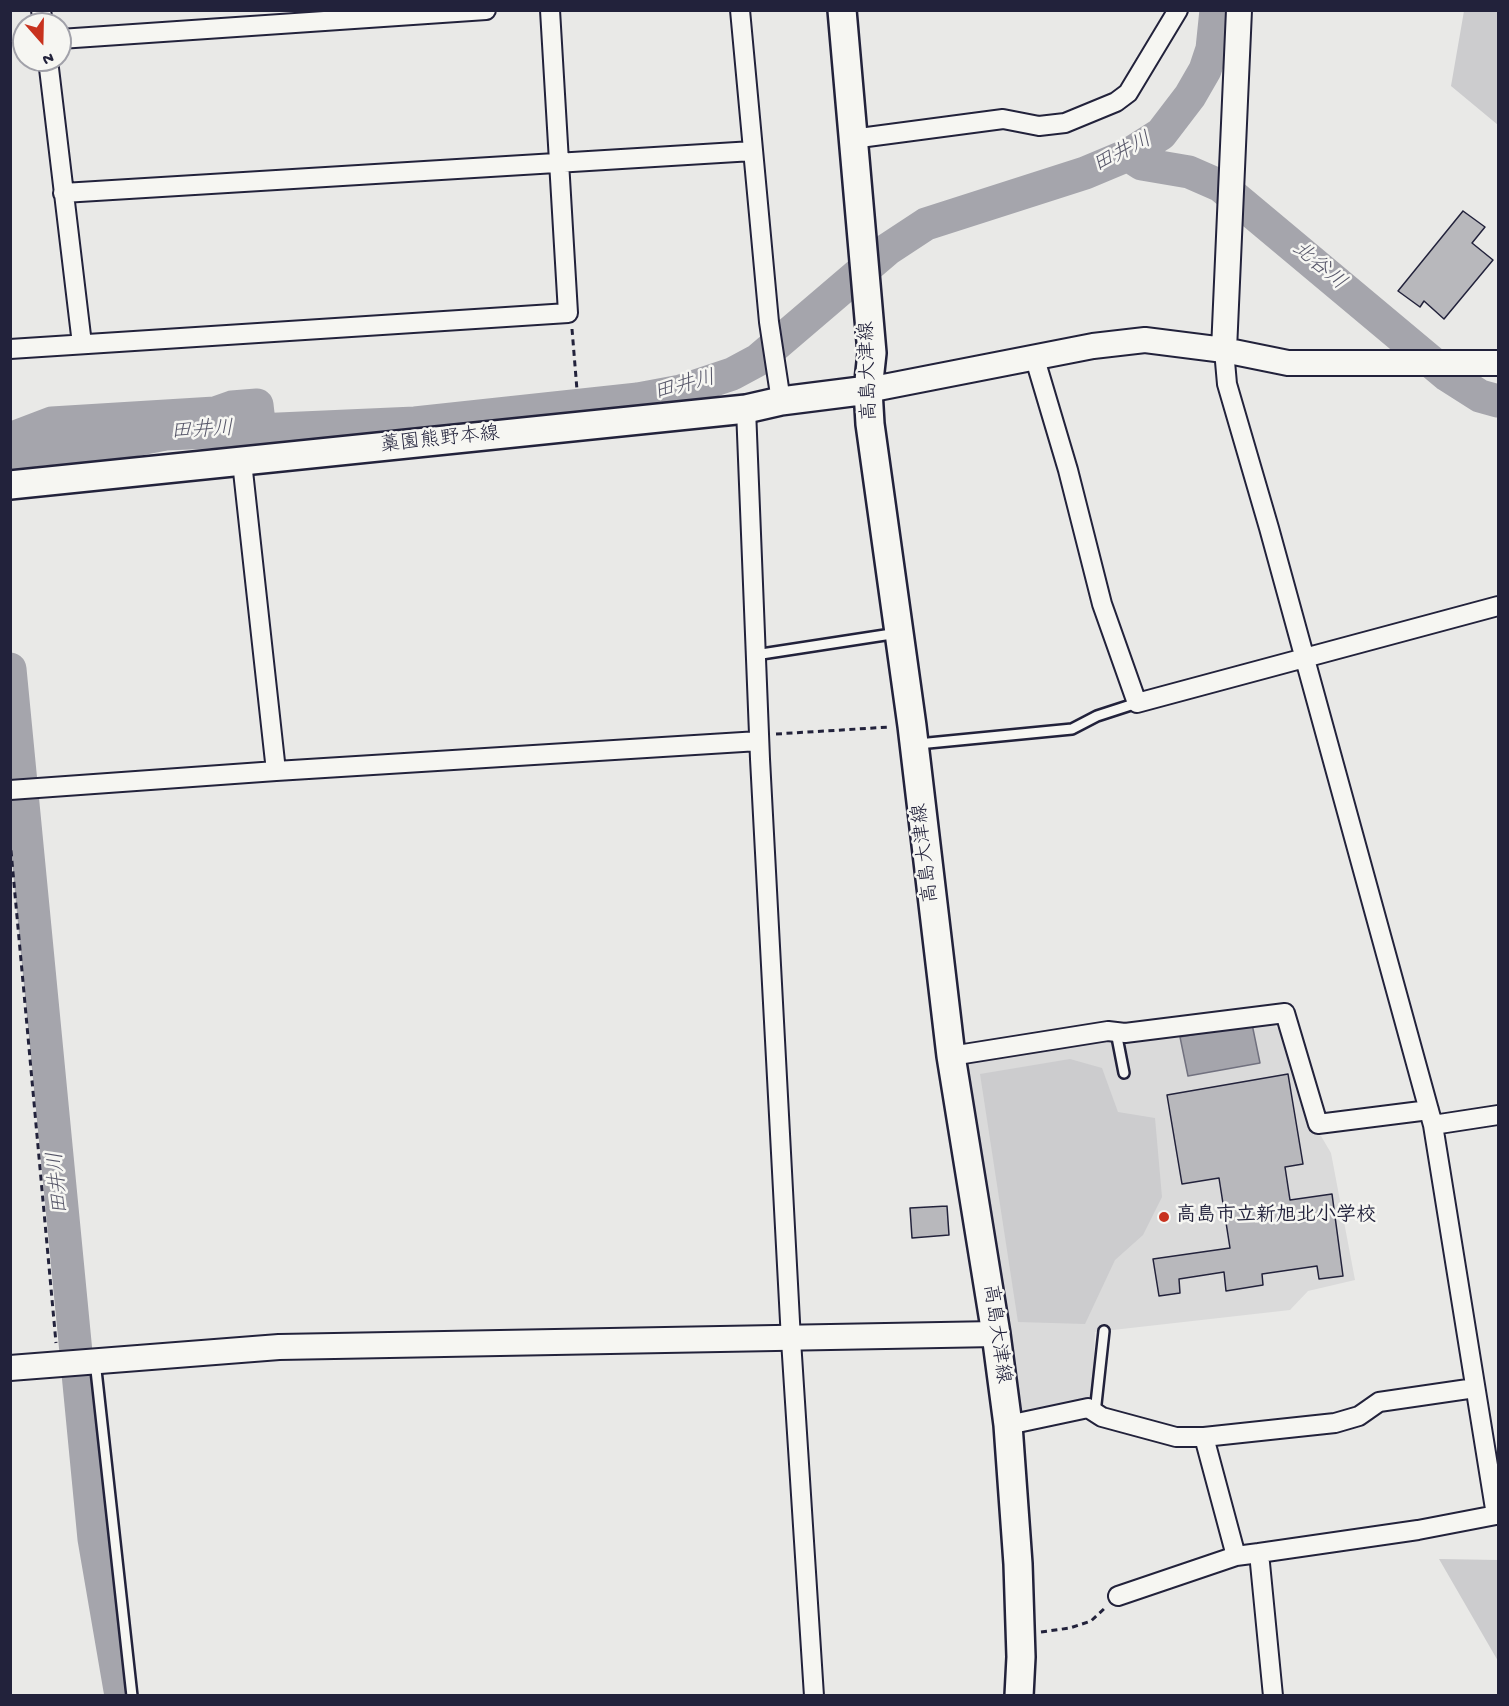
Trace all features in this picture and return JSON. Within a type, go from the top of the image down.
[{"type":"main road","name":"高島大津線","points":[[842,10],[872,353],[868,390],[913,735],[951,1056],[996,1334],[1008,1425],[1014,1487],[1020,1634],[1019,1695]]},
{"type":"main road","name":"藁園熊野本線","points":[[14,485],[746,409],[781,401],[868,390]]},
{"type":"street","points":[[72,38],[486,10]]},
{"type":"street","points":[[10,349],[568,313],[550,10]]},
{"type":"street","points":[[740,10],[769,322],[781,401]]},
{"type":"street","points":[[852,139],[1003,119],[1039,126],[1065,123],[1116,102],[1128,93],[1178,10]]},
{"type":"street","points":[[1118,1596],[1236,1556],[1418,1530],[1496,1515],[1431,1118],[1227,384],[1224,350],[1239,10]]},
{"type":"street","points":[[49,72],[82,344]]},
{"type":"street","points":[[63,193],[753,151]]},
{"type":"street","points":[[868,390],[1093,346],[1145,340],[1224,350],[1288,363],[1498,363]]},
{"type":"street","points":[[1035,359],[1068,470],[1102,604],[1137,703],[1498,606]]},
{"type":"street","points":[[746,409],[759,741],[791,1340],[814,1695]]},
{"type":"street","points":[[242,462],[276,771]]},
{"type":"street","points":[[10,790],[759,741]]},
{"type":"street","points":[[951,1056],[1116,1032],[1125,1033],[1285,1013],[1318,1124],[1498,1115]]},
{"type":"street","points":[[10,1368],[279,1347],[791,1340],[996,1334]]},
{"type":"street","points":[[1008,1425],[1088,1408],[1102,1417],[1176,1437],[1204,1437],[1335,1423],[1359,1416],[1379,1402],[1475,1388]]},
{"type":"street","points":[[1204,1437],[1236,1556]]},
{"type":"street","points":[[1258,1553],[1273,1695]]},
{"type":"lane","points":[[755,655],[900,633]]},
{"type":"lane","points":[[913,735],[1072,729],[1097,716],[1137,703]]},
{"type":"lane","points":[[1116,1032],[1124,1073]]},
{"type":"lane","points":[[1095,1413],[1104,1330]]},
{"type":"lane","points":[[77,1362],[132,1695]]},
{"type":"path","points":[[568,313],[577,390]]},
{"type":"path","points":[[759,741],[764,735],[913,735]]},
{"type":"path","points":[[10,840],[77,1362]]},
{"type":"path","points":[[1020,1634],[1070,1628],[1091,1621],[1118,1596]]},
{"type":"shaded area","points":[[1464,11],[1498,11],[1498,125],[1451,86]]},
{"type":"shaded area","name":"高島市立新旭北小学校","points":[[1258,1021],[1274,1025],[1283,1033],[1311,1133],[1321,1136],[1331,1153],[1355,1280],[1308,1291],[1290,1310],[1095,1332],[1092,1399],[1016,1414],[964,1067],[976,1060]]},
{"type":"shaded area","points":[[1252,1024],[1260,1063],[1188,1076],[1180,1037]]},
{"type":"shaded area","points":[[1070,1059],[1102,1068],[1118,1112],[1155,1118],[1162,1197],[1143,1235],[1115,1260],[1085,1324],[1018,1322],[980,1074]]},
{"type":"shaded area","points":[[1439,1559],[1498,1560],[1498,1661]]},
{"type":"building","points":[[1463,211],[1485,227],[1472,243],[1493,260],[1444,319],[1424,301],[1420,307],[1398,291]]},
{"type":"building","points":[[1288,1074],[1303,1164],[1285,1167],[1290,1200],[1332,1194],[1343,1276],[1319,1279],[1317,1266],[1262,1274],[1263,1285],[1226,1291],[1224,1272],[1179,1279],[1180,1293],[1159,1296],[1153,1259],[1230,1248],[1219,1178],[1182,1184],[1167,1095]]},
{"type":"building","points":[[947,1206],[949,1235],[912,1238],[910,1208]]},
{"type":"waterway","name":"田井川","points":[[10,467],[16,459],[32,450],[112,444],[166,434],[415,423],[638,399],[681,391],[732,374],[758,360],[888,249],[926,224],[1085,173],[1128,155],[1161,134],[1190,96],[1205,70],[1212,49],[1216,10]]},
{"type":"waterway","name":"北谷川","points":[[1128,155],[1142,164],[1189,172],[1221,186],[1447,375],[1480,396],[1498,401]]},
{"type":"waterway","points":[[10,439],[52,423],[215,413],[232,407],[257,405],[260,431]]},
{"type":"waterway","name":"田井川","points":[[10,669],[94,1539],[121,1696]]},
{"type":"place","name":"高島市立新旭北小学校","points":[[1164,1217]]}]
